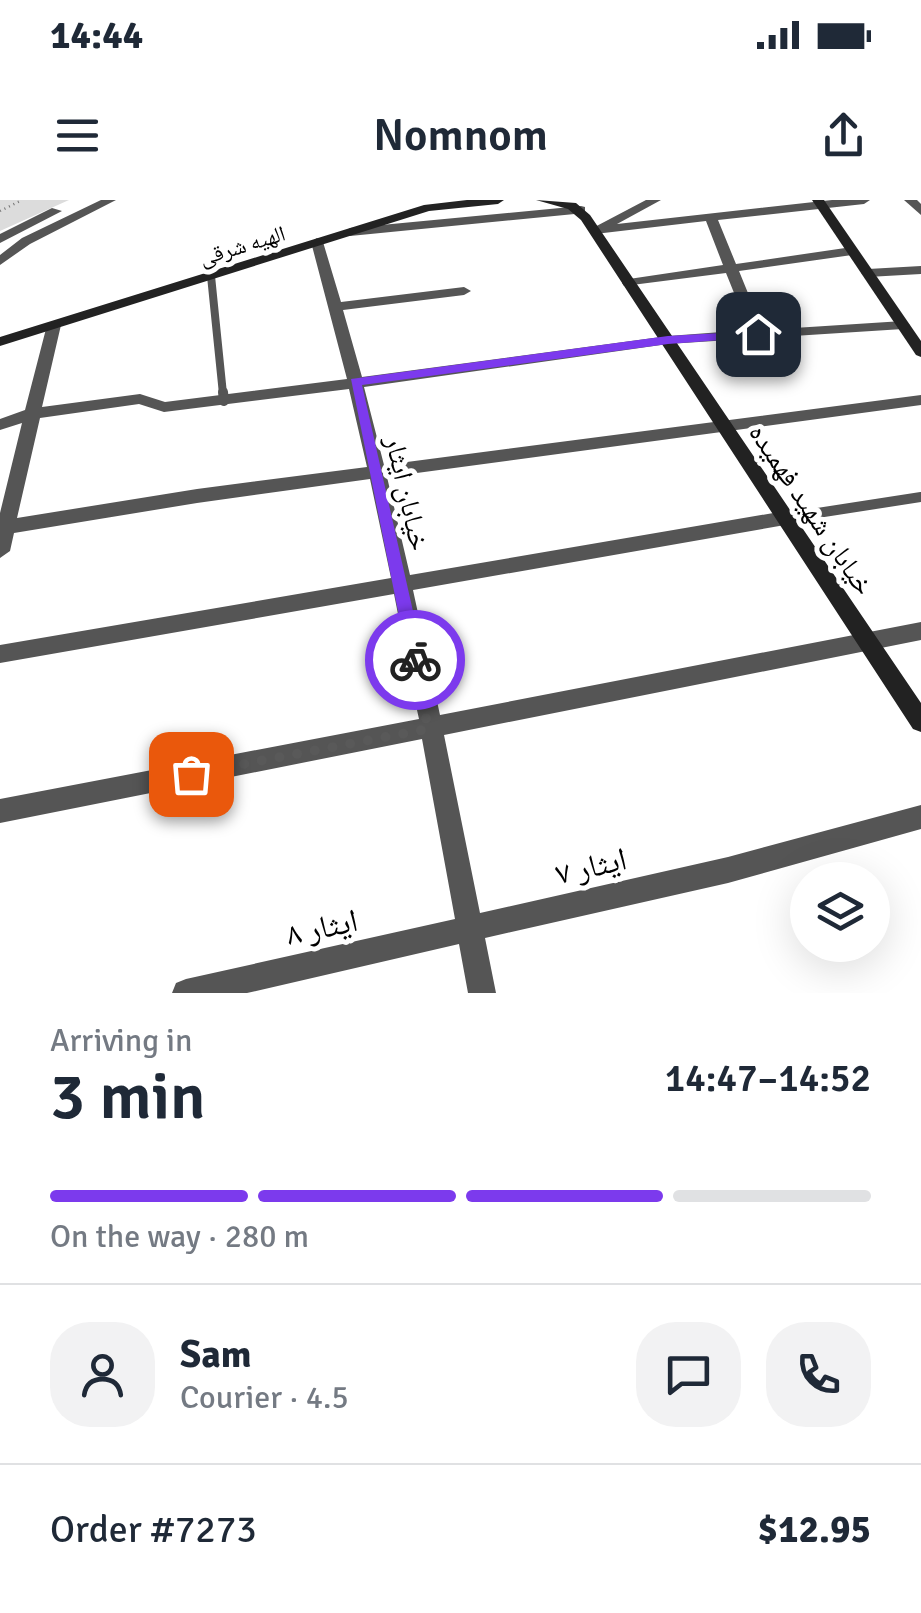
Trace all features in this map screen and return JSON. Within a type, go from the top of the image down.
[{"type":"street","points":[[0,238],[81,200]]},
{"type":"street","points":[[0,261],[26,241],[110,200]]},
{"type":"street","name":"الهیه شرقی","points":[[0,334],[424,200]]},
{"type":"street","name":"الهیه شرقی","points":[[0,342],[428,208],[498,200]]},
{"type":"street","points":[[542,200],[580,210]]},
{"type":"street","points":[[594,230],[655,200]]},
{"type":"street","points":[[594,230],[819,201],[864,200]]},
{"type":"street","points":[[910,200],[921,212]]},
{"type":"street","points":[[819,201],[921,352]]},
{"type":"street","points":[[350,232],[580,210]]},
{"type":"street","name":"خیابان شهید فهمیده","points":[[580,210],[921,722]]},
{"type":"street","points":[[710,216],[758,334]]},
{"type":"street","name":"خیابان ایثار","points":[[317,242],[355,382],[401,585],[482,993]]},
{"type":"street","points":[[629,283],[852,251]]},
{"type":"street","points":[[868,273],[921,270]]},
{"type":"street","points":[[336,307],[464,291]]},
{"type":"street","points":[[0,551],[2,528],[54,325]]},
{"type":"street","points":[[0,424],[32,414],[140,399],[164,408],[668,340],[903,326]]},
{"type":"street","points":[[2,528],[198,496],[921,400]]},
{"type":"street","points":[[0,654],[785,518]]},
{"type":"street","points":[[0,811],[921,631]]},
{"type":"street","name":"ایثار ۷","points":[[470,930],[728,870],[921,817]]},
{"type":"street","name":"ایثار ۸","points":[[188,993],[470,930]]},
{"type":"lane","points":[[211,276],[224,401]]},
{"type":"lane","points":[[785,518],[921,497]]},
{"type":"path","points":[[0,211],[22,200]]},
{"type":"shaded area","points":[[0,200],[69,200],[0,231]]},
{"type":"way so far","points":[[191,774],[428,729],[415,660]]},
{"type":"route","points":[[415,660],[355,382],[668,340],[758,334]]}]
